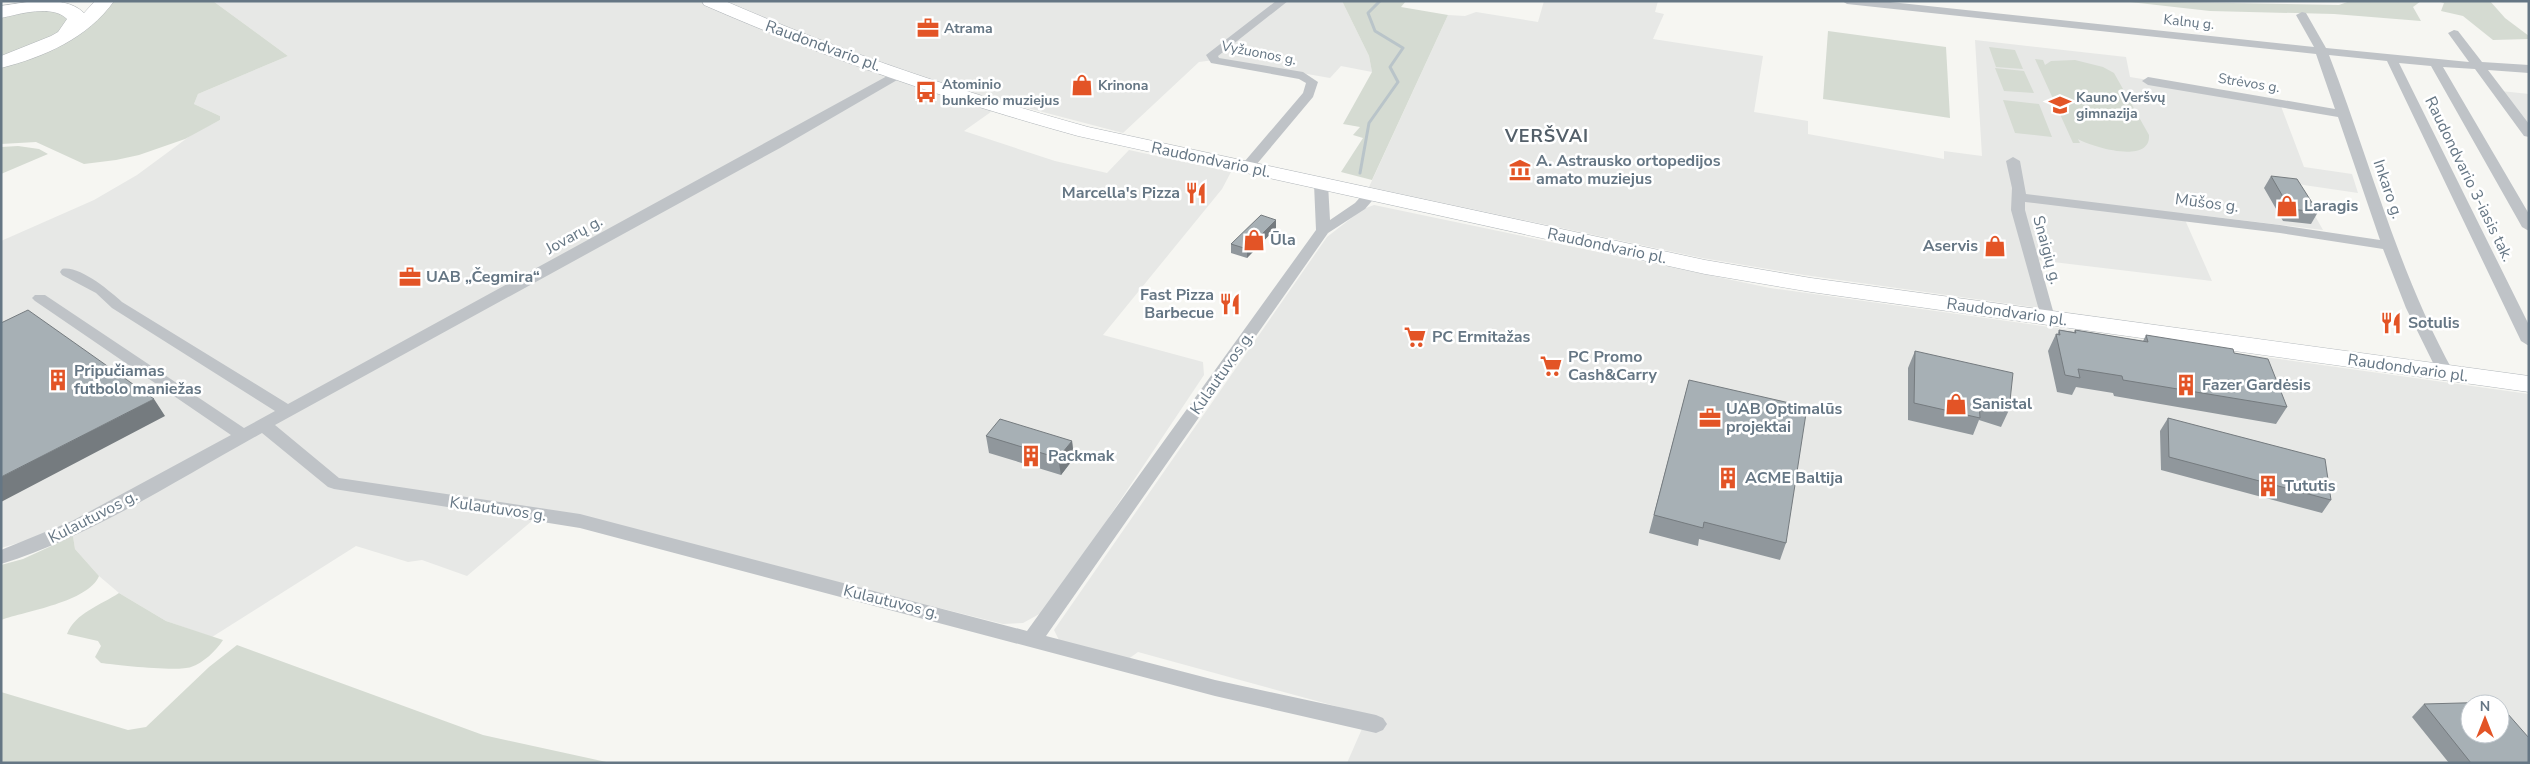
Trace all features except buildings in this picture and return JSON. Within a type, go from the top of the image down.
[{"type":"highway","points":[[1,6],[14,1]]},
{"type":"highway","points":[[1,62],[34,50],[66,34],[87,21],[105,1]]},
{"type":"highway","points":[[1,12],[33,7],[65,8],[76,15],[77,19],[66,34]]},
{"type":"main road","name":"Raudondvario pl.","points":[[710,1],[784,33],[1008,110],[1085,132],[1370,195],[1742,273],[2046,318],[2529,384]]},
{"type":"street","name":"Vyžuonos g.","points":[[1246,168],[1309,94],[1312,82],[1304,76],[1215,61],[1212,55],[1283,1]]},
{"type":"street","name":"Kalnų g.","points":[[1847,1],[2435,63],[2529,69]]},
{"type":"street","name":"Inkaro g.","points":[[2302,15],[2320,51],[2344,114],[2389,246],[2419,323],[2446,373]]},
{"type":"street","points":[[2454,33],[2481,66],[2529,133]]},
{"type":"street","name":"Raudondvario 3-iasis tak.","points":[[2391,58],[2529,341]]},
{"type":"street","points":[[2435,63],[2529,227]]},
{"type":"street","name":"Jovarų g.","points":[[264,425],[758,155],[900,74]]},
{"type":"street","name":"Strėvos g.","points":[[2148,81],[2344,114]]},
{"type":"street","name":"Snaigių g.","points":[[2013,161],[2019,197],[2018,210],[2046,318]]},
{"type":"street","points":[[1320,184],[1323,230]]},
{"type":"street","name":"Kulautuvos g.","points":[[1033,638],[1323,230],[1360,206],[1370,195]]},
{"type":"street","name":"Mūšos g.","points":[[2019,197],[2280,229],[2389,246]]},
{"type":"street","points":[[67,272],[100,290],[118,305],[289,412]]},
{"type":"street","points":[[40,298],[244,436]]},
{"type":"street","name":"Kulautuvos g.","points":[[1,557],[70,530],[264,425],[334,483],[417,498],[580,521],[1033,638],[1215,688],[1376,724]]},
{"type":"shaded area","points":[[114,1],[213,1],[288,56],[198,94],[194,104],[220,116],[220,120],[185,139],[139,155],[84,164],[36,142],[1,144],[1,67],[77,33],[91,24]]},
{"type":"shaded area","points":[[213,1],[1342,1],[1369,56],[1372,72],[1341,66],[1330,78],[1222,59],[1199,62],[1123,133],[1005,102],[964,131],[1055,161],[1107,173],[1129,150],[1231,172],[1222,189],[1103,335],[1203,362],[1204,375],[1063,586],[1043,612],[1023,623],[1003,624],[546,509],[467,576],[422,560],[408,562],[356,546],[212,637],[166,621],[119,593],[99,576],[75,549],[73,536],[58,526],[35,538],[1,548],[1,241],[94,200],[137,175],[194,133],[220,120],[220,116],[194,104],[198,94],[288,56]]},
{"type":"shaded area","points":[[1342,1],[1406,1],[1401,7],[1448,15],[1372,180],[1341,172],[1363,138],[1353,135],[1360,127],[1343,124],[1372,72],[1369,56]]},
{"type":"shaded area","points":[[1544,1],[1658,1],[1655,12],[1664,14],[1653,39],[1763,56],[1754,112],[1808,121],[1808,134],[1944,159],[1944,151],[1982,156],[1975,40],[2126,57],[2130,77],[2279,101],[2304,167],[2352,174],[2358,193],[2297,184],[2323,230],[2182,213],[2212,281],[2028,259],[2039,308],[1804,275],[1702,258],[1369,187],[1448,15],[1465,16],[1476,12],[1538,22]]},
{"type":"shaded area","points":[[2121,1],[2339,5],[2350,1],[2421,1],[2413,7],[2421,21],[2334,14],[2210,11]]},
{"type":"shaded area","points":[[2437,1],[2490,1],[2505,18],[2529,36],[2529,39],[2493,40],[2463,16],[2441,11],[2444,3]]},
{"type":"shaded area","points":[[42,10],[69,15],[64,28],[52,37],[1,58],[1,15]]},
{"type":"shaded area","points":[[1828,31],[1946,47],[1950,118],[1823,99]]},
{"type":"shaded area","points":[[1989,47],[2015,50],[2023,69],[1996,67]]},
{"type":"shaded area","points":[[2035,59],[2043,60],[2045,65],[2051,61],[2075,60],[2103,67],[2114,73],[2149,135],[2147,144],[2141,149],[2131,152],[2107,149],[2078,139],[2080,143],[2073,143]]},
{"type":"shaded area","points":[[1995,68],[2024,71],[2034,93],[2004,91]]},
{"type":"shaded area","points":[[2501,91],[2529,94],[2529,129]]},
{"type":"shaded area","points":[[2003,100],[2039,104],[2052,137],[2015,133]]},
{"type":"shaded area","points":[[18,146],[39,149],[48,154],[1,174],[1,147]]},
{"type":"shaded area","points":[[1374,205],[1770,288],[2529,394],[2529,763],[1347,763],[1368,715],[1138,652],[1127,660],[1059,640],[1054,630],[1327,237],[1363,209]]},
{"type":"shaded area","points":[[73,536],[75,549],[99,576],[93,585],[83,593],[70,599],[1,620],[1,565],[23,559]]},
{"type":"shaded area","points":[[119,593],[166,621],[223,640],[205,660],[191,667],[174,669],[147,668],[101,663],[95,657],[101,646],[98,641],[67,634],[76,620],[82,615]]},
{"type":"shaded area","points":[[237,645],[483,735],[611,763],[1,763],[1,692],[128,730],[146,727],[209,667]]},
{"type":"waterway","points":[[1360,173],[1369,123],[1398,82],[1390,67],[1403,48],[1375,31],[1368,13],[1380,1]]},
{"type":"place","name":"Atrama","points":[[928,28]]},
{"type":"place","name":"Krinona","points":[[1082,85]]},
{"type":"place","name":"Atominio bunkerio muziejus","points":[[926,92]]},
{"type":"place","name":"Kauno Veršvų gimnazija","points":[[2060,105]]},
{"type":"place","name":"A. Astrausko ortopedijos amato muziejus","points":[[1520,170]]},
{"type":"place","name":"Marcella's Pizza","points":[[1196,193]]},
{"type":"place","name":"Laragis","points":[[2287,206]]},
{"type":"place","name":"Ūla","points":[[1254,240]]},
{"type":"place","name":"Aservis","points":[[1995,246]]},
{"type":"place","name":"UAB „Čegmira“","points":[[410,277]]},
{"type":"place","name":"Fast Pizza Barbecue","points":[[1230,304]]},
{"type":"place","name":"Sotulis","points":[[2391,323]]},
{"type":"place","name":"PC Ermitažas","points":[[1415,337]]},
{"type":"place","name":"PC Promo Cash&Carry","points":[[1551,366]]},
{"type":"place","name":"Pripučiamas futbolo maniežas","points":[[58,380]]},
{"type":"place","name":"Fazer Gardėsis","points":[[2186,385]]},
{"type":"place","name":"Sanistal","points":[[1956,404]]},
{"type":"place","name":"UAB Optimalūs projektai","points":[[1710,418]]},
{"type":"place","name":"Packmak","points":[[1031,456]]},
{"type":"place","name":"ACME Baltija","points":[[1728,478]]},
{"type":"place","name":"Tututis","points":[[2268,486]]},
{"type":"district","name":"VERŠVAI","points":[[1547,136]]}]
